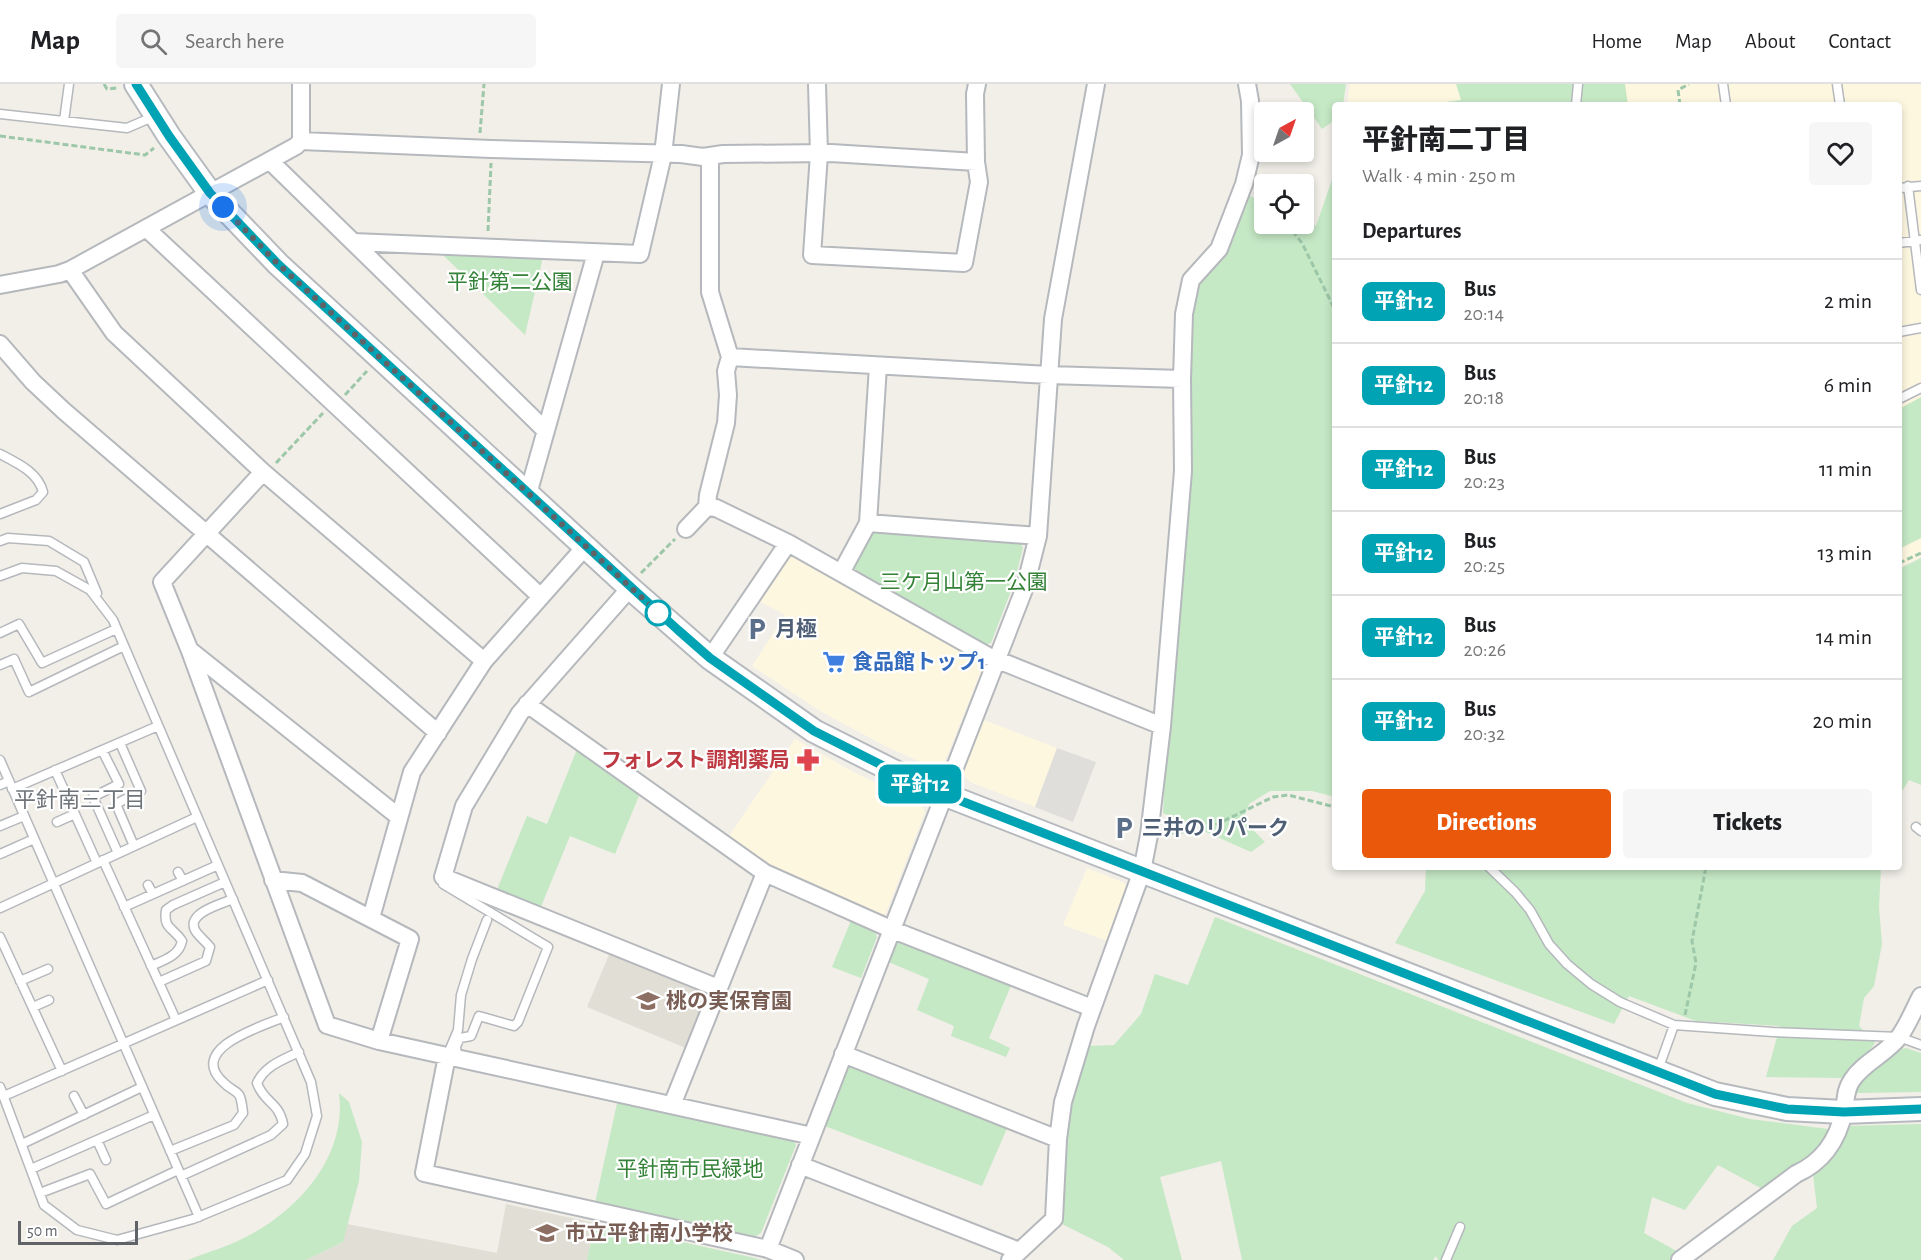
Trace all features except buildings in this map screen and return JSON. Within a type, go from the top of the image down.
[{"type":"street","points":[[0,285],[70,270],[296,146],[301,141],[301,84]]},
{"type":"street","points":[[353,242],[640,254],[663,155],[671,84]]},
{"type":"street","points":[[817,84],[819,153],[812,255],[964,263],[979,182],[976,162],[975,94],[977,84]]},
{"type":"street","points":[[768,1249],[1025,587],[1038,536],[1053,319],[1096,84]]},
{"type":"street","points":[[800,1165],[1015,1255],[1054,1219],[1058,1139],[1063,1102],[1092,1008],[1142,871],[1149,835],[1162,726],[1183,471],[1184,315],[1191,280],[1219,249],[1245,184],[1251,155],[1250,101],[1247,84]]},
{"type":"street","points":[[129,85],[156,116],[210,193],[278,264],[585,547],[634,582],[710,658],[814,731],[925,787],[1715,1094],[1787,1109],[1844,1112],[1921,1108]]},
{"type":"street","points":[[301,141],[663,155],[819,153],[976,162]]},
{"type":"street","points":[[686,529],[707,507],[726,423],[728,395],[726,371],[730,357],[711,292],[710,156]]},
{"type":"street","points":[[270,161],[546,431]]},
{"type":"street","points":[[147,229],[542,597]]},
{"type":"street","points":[[528,494],[596,253]]},
{"type":"street","points":[[70,270],[114,333],[263,472],[484,661]]},
{"type":"street","points":[[0,344],[33,382],[56,404],[438,733]]},
{"type":"street","points":[[730,357],[1182,380]]},
{"type":"street","points":[[841,573],[868,522],[878,366]]},
{"type":"street","points":[[263,472],[162,582],[190,651],[327,1026],[452,1058],[812,1136]]},
{"type":"street","points":[[707,507],[716,508],[788,543],[997,660],[1162,726]]},
{"type":"street","points":[[868,522],[1038,536]]},
{"type":"street","points":[[710,658],[788,543]]},
{"type":"street","points":[[371,918],[412,772],[484,661],[585,547]]},
{"type":"street","points":[[634,582],[527,704],[464,806],[443,877],[496,901],[718,988]]},
{"type":"street","points":[[190,651],[399,817]]},
{"type":"street","points":[[527,704],[765,873],[892,930],[1092,1008]]},
{"type":"street","points":[[672,1105],[765,873]]},
{"type":"street","points":[[273,880],[302,883],[410,939],[379,1041]]},
{"type":"street","points":[[1680,1260],[1796,1174],[1808,1169],[1824,1155],[1832,1144],[1844,1112],[1845,1095],[1852,1079],[1899,1037],[1921,996]]},
{"type":"street","points":[[843,1054],[1058,1139]]},
{"type":"street","points":[[452,1058],[424,1173],[768,1249],[795,1260]]},
{"type":"lane","points":[[64,121],[69,84]]},
{"type":"lane","points":[[1576,102],[1578,84]]},
{"type":"lane","points":[[1723,84],[1726,102]]},
{"type":"lane","points":[[1837,84],[1840,102]]},
{"type":"lane","points":[[0,114],[127,128],[156,116]]},
{"type":"lane","points":[[1921,186],[1904,187],[1918,240],[1921,290]]},
{"type":"lane","points":[[1902,243],[1918,240]]},
{"type":"lane","points":[[1902,331],[1921,328]]},
{"type":"lane","points":[[1902,398],[1921,388]]},
{"type":"lane","points":[[0,454],[40,481],[43,492],[36,500],[0,514]]},
{"type":"lane","points":[[0,541],[8,538],[49,541],[84,562],[102,605],[124,646],[284,1017],[311,1082],[317,1116],[306,1154],[287,1180],[199,1217],[117,1240],[77,1230],[44,1205],[0,1087]]},
{"type":"lane","points":[[0,576],[22,568],[56,571],[90,590],[102,605]]},
{"type":"lane","points":[[0,633],[19,624],[42,663],[116,629]]},
{"type":"lane","points":[[0,665],[14,659],[29,692],[124,646]]},
{"type":"lane","points":[[0,785],[11,785],[55,770],[158,726]]},
{"type":"lane","points":[[120,743],[141,791],[116,804],[134,846]]},
{"type":"lane","points":[[102,750],[119,784],[93,797],[118,853]]},
{"type":"lane","points":[[0,760],[199,1217]]},
{"type":"lane","points":[[55,770],[75,814],[124,907],[176,1020]]},
{"type":"lane","points":[[57,822],[75,814]]},
{"type":"lane","points":[[0,826],[24,816]]},
{"type":"lane","points":[[0,908],[197,817]]},
{"type":"lane","points":[[0,854],[34,839]]},
{"type":"lane","points":[[124,907],[218,865]]},
{"type":"lane","points":[[1492,870],[1530,910],[1549,944],[1567,964],[1620,1002],[1678,1025],[1773,1032],[1899,1037],[1921,1045]]},
{"type":"lane","points":[[178,872],[183,881]]},
{"type":"lane","points":[[443,877],[441,883],[548,947],[518,1022],[514,1026],[479,1016],[471,1036],[460,1038],[452,1058]]},
{"type":"lane","points":[[151,966],[173,956],[180,948],[182,941],[168,927],[165,919],[166,910],[225,882]]},
{"type":"lane","points":[[148,885],[153,894]]},
{"type":"lane","points":[[159,982],[206,961],[210,947],[196,933],[194,924],[197,915],[233,899]]},
{"type":"lane","points":[[452,1058],[458,1030],[460,995],[487,920]]},
{"type":"lane","points":[[0,937],[62,1071]]},
{"type":"lane","points":[[20,981],[48,969]]},
{"type":"lane","points":[[4,1096],[268,980]]},
{"type":"lane","points":[[33,1007],[49,1000]]},
{"type":"lane","points":[[170,1151],[234,1125],[243,1113],[242,1100],[238,1091],[222,1082],[214,1071],[215,1057],[222,1045],[284,1017]]},
{"type":"lane","points":[[1658,1071],[1678,1025]]},
{"type":"lane","points":[[40,1193],[90,1174],[106,1204],[271,1135],[283,1124],[281,1112],[261,1095],[257,1083],[262,1073],[274,1064],[299,1053]]},
{"type":"lane","points":[[22,1144],[142,1087]]},
{"type":"lane","points":[[74,1096],[84,1115]]},
{"type":"lane","points":[[31,1169],[154,1115]]},
{"type":"lane","points":[[97,1140],[106,1160]]},
{"type":"lane","points":[[1446,1260],[1460,1227]]},
{"type":"path","points":[[104,84],[107,89],[129,85]]},
{"type":"path","points":[[480,136],[484,84]]},
{"type":"path","points":[[1680,102],[1678,90],[1689,84]]},
{"type":"path","points":[[0,136],[145,155],[158,145]]},
{"type":"path","points":[[487,248],[491,149]]},
{"type":"path","points":[[1295,234],[1302,243],[1332,304]]},
{"type":"path","points":[[263,472],[270,470],[379,357]]},
{"type":"path","points":[[634,582],[686,529]]},
{"type":"path","points":[[1902,562],[1921,553]]},
{"type":"path","points":[[1149,835],[1207,829],[1273,797],[1288,795],[1332,806]]},
{"type":"path","points":[[1678,1025],[1696,963],[1692,941],[1705,870]]},
{"type":"shaded area","points":[[1350,84],[1921,84],[1921,557],[1902,566],[1902,102],[1491,102],[1461,100],[1347,102]]},
{"type":"shaded area","points":[[794,555],[977,656],[982,669],[943,766],[934,768],[887,747],[820,711],[752,666],[785,615],[757,600],[787,556]]},
{"type":"shaded area","points":[[981,719],[1057,748],[1035,807],[970,782],[962,773]]},
{"type":"shaded area","points":[[795,739],[855,773],[919,802],[925,812],[886,913],[878,917],[768,865],[727,839]]},
{"type":"shaded area","points":[[1057,748],[1096,762],[1073,822],[1035,807]]},
{"type":"shaded area","points":[[1087,868],[1125,883],[1127,890],[1110,942],[1063,925]]},
{"type":"shaded area","name":"桃の実保育園","points":[[611,950],[706,990],[709,996],[688,1049],[587,1007]]},
{"type":"shaded area","name":"市立平針南小学校","points":[[506,1204],[595,1223],[587,1260],[306,1260],[343,1242],[347,1224],[497,1253]]},
{"type":"green space","points":[[1290,84],[1346,84],[1343,102],[1332,102],[1332,122],[1322,129],[1314,118],[1314,102],[1303,102]]},
{"type":"green space","points":[[1456,84],[1625,84],[1628,102],[1446,102],[1461,100]]},
{"type":"green space","points":[[1332,180],[1332,796],[1312,791],[1270,791],[1249,804],[1243,820],[1265,842],[1251,852],[1163,813],[1190,318],[1197,283],[1246,194],[1254,198],[1254,234],[1314,234],[1314,225],[1316,226]]},
{"type":"green space","name":"平針第二公園","points":[[441,253],[543,257],[525,335]]},
{"type":"green space","points":[[1921,397],[1921,538],[1902,548],[1902,407]]},
{"type":"green space","name":"三ケ月山第一公園","points":[[875,530],[1019,540],[1023,548],[1014,583],[991,643],[985,645],[854,575],[853,566],[870,532]]},
{"type":"green space","points":[[1921,558],[1921,785],[1909,780],[1902,791],[1902,568]]},
{"type":"green space","points":[[578,747],[641,791],[615,854],[570,836],[540,909],[496,892],[527,816],[547,824]]},
{"type":"green space","points":[[1426,870],[1881,870],[1879,907],[1882,944],[1874,986],[1864,998],[1859,1026],[1875,1042],[1844,1078],[1766,1077],[1780,1026],[1696,1021],[1629,996],[1614,1024],[1395,943],[1425,891]]},
{"type":"green space","points":[[1215,917],[1687,1103],[1750,1119],[1828,1129],[1827,1137],[1814,1155],[1766,1191],[1718,1165],[1685,1210],[1652,1197],[1644,1233],[1682,1254],[1674,1260],[1438,1260],[1436,1256],[1433,1260],[1242,1260],[1221,1161],[1160,1177],[1182,1260],[1124,1260],[1108,1247],[1060,1223],[1069,1103],[1087,1046],[1114,1045],[1141,1014],[1155,974],[1188,985]]},
{"type":"green space","points":[[852,918],[874,929],[877,937],[861,978],[832,967]]},
{"type":"green space","points":[[902,941],[1012,983],[989,1038],[1010,1048],[1006,1057],[951,1036],[954,1026],[917,1010],[929,979],[886,961],[892,946]]},
{"type":"green space","points":[[1906,1048],[1921,1053],[1921,1092],[1856,1093],[1863,1079],[1876,1065],[1892,1053]]},
{"type":"green space","points":[[855,1065],[1008,1126],[982,1186],[822,1125],[843,1071]]},
{"type":"green space","points":[[339,1093],[349,1102],[362,1142],[359,1181],[343,1242],[306,1260],[188,1260],[253,1233],[294,1203],[311,1185],[325,1164],[334,1142],[339,1118]]},
{"type":"green space","name":"平針南市民緑地","points":[[618,1099],[791,1137],[796,1145],[761,1233],[754,1237],[595,1203]]},
{"type":"green space","points":[[1921,1124],[1921,1260],[1773,1260],[1792,1226],[1817,1208],[1813,1174],[1847,1126]]},
{"type":"green space","points":[[595,1223],[755,1258],[761,1260],[587,1260]]},
{"type":"bus line","name":"平針12","points":[[136,84],[169,136],[210,193],[278,264],[630,588],[710,658],[814,731],[925,787],[1715,1094],[1787,1109],[1844,1112],[1921,1109]]},
{"type":"place","name":"月極","points":[[757,629]]},
{"type":"place","name":"食品館トップ1","points":[[834,662]]},
{"type":"place","name":"フォレスト調剤薬局","points":[[808,760]]},
{"type":"place","name":"三井のリパーク","points":[[1124,828]]},
{"type":"place","name":"桃の実保育園","points":[[648,1001]]},
{"type":"place","name":"市立平針南小学校","points":[[547,1233]]},
{"type":"district","name":"平針南三丁目","points":[[80,799]]},
{"type":"route","points":[[223,207],[278,264],[662,616],[658,613]]}]
